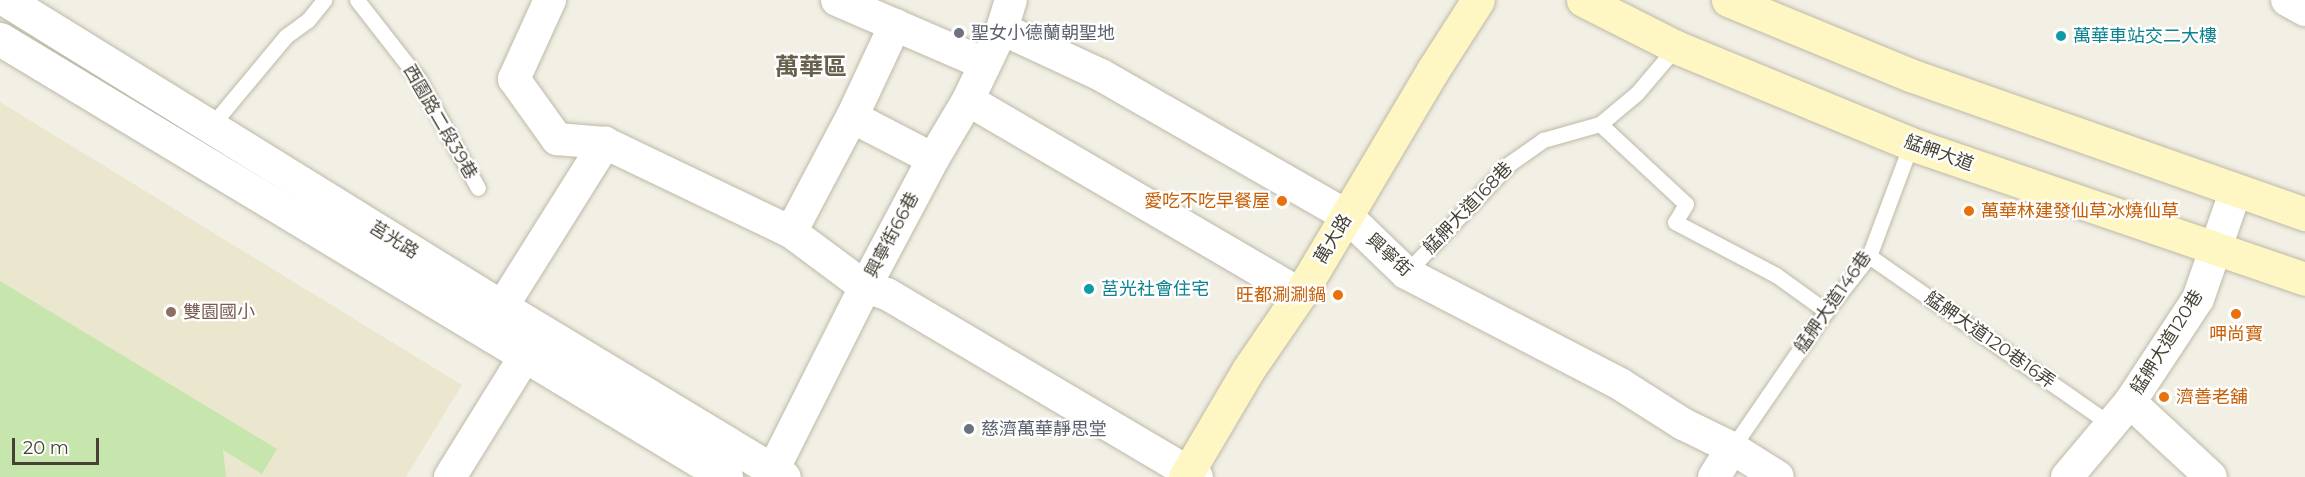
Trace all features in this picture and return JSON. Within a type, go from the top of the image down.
[{"type":"main road","name":"萬大路","points":[[1190,476],[1248,370],[1300,294],[1433,70],[1478,0]]},
{"type":"main road","name":"艋舺大道","points":[[1583,0],[1676,46],[1911,144],[2305,279]]},
{"type":"main road","points":[[1728,0],[1910,75],[2305,214]]},
{"type":"street","name":"莒光路","points":[[6,0],[502,307],[778,474]]},
{"type":"street","points":[[550,0],[514,80],[557,139],[605,143],[791,232],[865,287],[887,294],[1190,476]]},
{"type":"street","points":[[837,0],[985,64]]},
{"type":"street","name":"興寧街66巷","points":[[778,474],[865,287],[933,159],[968,100],[1002,29],[1011,0]]},
{"type":"street","points":[[2288,0],[2305,10]]},
{"type":"street","points":[[791,232],[852,117],[895,25]]},
{"type":"street","name":"興寧街","points":[[1002,29],[1101,75],[1347,216],[1406,273],[1620,384],[1683,424],[1732,448],[1778,477]]},
{"type":"street","name":"莒光路","points":[[0,39],[726,477]]},
{"type":"street","points":[[968,100],[1300,294]]},
{"type":"street","points":[[852,117],[933,159]]},
{"type":"street","points":[[502,307],[605,143]]},
{"type":"street","name":"艋舺大道120巷","points":[[2067,477],[2120,413],[2198,299],[2236,190]]},
{"type":"street","points":[[450,477],[525,356]]},
{"type":"street","points":[[2120,413],[2211,477]]},
{"type":"street","points":[[1714,477],[1732,448]]},
{"type":"lane","points":[[211,126],[286,36],[309,20],[324,0]]},
{"type":"lane","name":"西園路二段39巷","points":[[357,0],[418,78],[478,188]]},
{"type":"lane","name":"艋舺大道168巷","points":[[1406,273],[1509,164],[1543,140],[1600,124],[1637,93],[1676,46]]},
{"type":"lane","points":[[1600,124],[1686,204],[1675,222],[1776,275],[1826,311]]},
{"type":"lane","name":"艋舺大道146巷","points":[[1732,448],[1826,311],[1869,256],[1911,144]]},
{"type":"lane","name":"艋舺大道120巷16弄","points":[[1869,256],[2120,413]]},
{"type":"shaded area","name":"雙園國小","points":[[0,102],[462,385],[406,477],[0,477]]},
{"type":"green space","points":[[0,281],[277,449],[262,474],[223,450],[226,477],[0,477]]},
{"type":"place","name":"聖女小德蘭朝聖地","points":[[959,33]]},
{"type":"place","name":"萬華車站交二大樓","points":[[2061,36]]},
{"type":"place","name":"愛吃不吃早餐屋","points":[[1282,201]]},
{"type":"place","name":"萬華林建發仙草冰燒仙草","points":[[1969,211]]},
{"type":"place","name":"莒光社會住宅","points":[[1089,289]]},
{"type":"place","name":"旺都涮涮鍋","points":[[1338,295]]},
{"type":"place","name":"雙園國小","points":[[171,312]]},
{"type":"place","name":"呷尚寶","points":[[2236,314]]},
{"type":"place","name":"濟善老舖","points":[[2164,397]]},
{"type":"place","name":"慈濟萬華靜思堂","points":[[969,429]]},
{"type":"district","name":"萬華區","points":[[811,67]]}]
